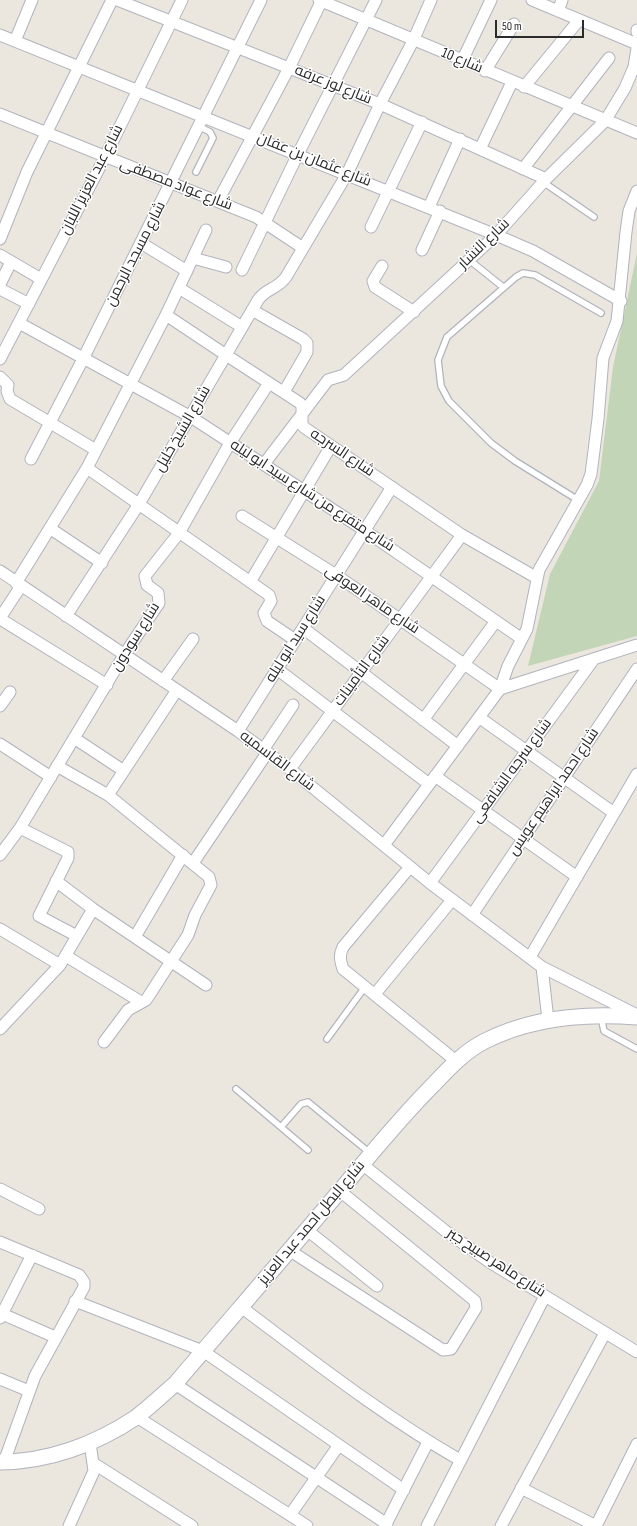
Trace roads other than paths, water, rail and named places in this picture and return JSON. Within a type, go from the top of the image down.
[{"type":"main road","name":"شارع البطل احمد عبد العزيز","points":[[2,1462],[48,1456],[90,1443],[137,1417],[175,1384],[412,1106],[456,1061],[484,1041],[515,1028],[548,1020],[601,1015],[637,1016]]},
{"type":"street","points":[[15,41],[32,0]]},
{"type":"street","points":[[0,239],[27,172],[112,0]]},
{"type":"street","name":"شارع لوز عرفه","points":[[117,0],[380,104],[460,139],[523,169],[544,181]]},
{"type":"street","name":"شارع عبد العزيز اللبان","points":[[0,359],[105,157],[182,0]]},
{"type":"street","name":"شارع مسجد الرحمن","points":[[31,458],[83,360],[261,0]]},
{"type":"street","points":[[218,201],[289,68],[321,0]]},
{"type":"street","name":"شارع 10","points":[[321,0],[462,62],[637,133]]},
{"type":"street","points":[[242,270],[298,154],[367,21],[376,0]]},
{"type":"street","name":"شارع الشيخ خليل","points":[[66,616],[102,563],[139,504],[262,294],[276,288],[282,283],[347,174],[380,104],[413,41],[431,0]]},
{"type":"street","points":[[462,62],[491,0]]},
{"type":"street","points":[[532,0],[637,44]]},
{"type":"street","points":[[558,11],[562,0]]},
{"type":"street","points":[[524,87],[579,20]]},
{"type":"street","points":[[485,71],[514,24]]},
{"type":"street","name":"شارع عثمان بن عفان","points":[[0,35],[429,206],[533,251],[621,300]]},
{"type":"street","name":"شارع النشار","points":[[264,464],[328,380],[344,375],[414,312],[468,259],[496,235],[544,181],[605,121],[625,88],[634,67],[637,48]]},
{"type":"street","points":[[523,169],[609,58]]},
{"type":"street","points":[[480,149],[512,82]]},
{"type":"street","name":"شارع عواد مصطفى","points":[[0,114],[218,201],[265,222],[303,248]]},
{"type":"street","points":[[371,226],[422,122]]},
{"type":"street","points":[[429,206],[460,139]]},
{"type":"street","points":[[384,845],[480,718],[500,689],[508,666],[522,639],[531,616],[537,578],[544,559],[587,485],[594,459],[603,358],[618,321],[621,300],[621,268],[629,211],[637,191]]},
{"type":"street","points":[[422,250],[440,211]]},
{"type":"street","points":[[107,685],[2,620],[2,615],[87,468],[166,315],[206,230]]},
{"type":"street","points":[[141,244],[187,271]]},
{"type":"street","points":[[0,255],[41,280]]},
{"type":"street","points":[[193,258],[226,267]]},
{"type":"street","points":[[0,284],[11,262]]},
{"type":"street","points":[[382,266],[373,281],[375,287],[414,312]]},
{"type":"street","points":[[179,288],[242,327]]},
{"type":"street","points":[[0,289],[28,304]]},
{"type":"street","points":[[252,310],[303,339],[307,343],[307,352],[284,392]]},
{"type":"street","name":"شارع السرجه","points":[[166,315],[226,356],[300,403],[302,406],[302,424],[305,428],[462,535],[537,578]]},
{"type":"street","name":"شارع متفرع من شارع سيد ابو ليله","points":[[19,323],[83,360],[131,384],[190,418],[264,464],[432,576],[522,639]]},
{"type":"street","points":[[0,377],[8,385],[5,400],[50,422],[96,450]]},
{"type":"street","name":"شارع سودون","points":[[0,855],[20,828],[124,655],[160,603],[158,593],[147,585],[145,576],[179,533],[230,443],[269,383]]},
{"type":"street","points":[[250,582],[331,446]]},
{"type":"street","points":[[87,468],[270,595],[270,604],[264,613],[267,621],[296,640]]},
{"type":"street","name":"شارع سيد ابو ليله","points":[[238,731],[392,487]]},
{"type":"street","name":"شارع ماهر العوفى","points":[[242,516],[336,575],[500,689]]},
{"type":"street","points":[[51,529],[102,563]]},
{"type":"street","name":"شارع التأمينات","points":[[290,769],[462,535]]},
{"type":"street","name":"شارع القاسميه","points":[[0,571],[238,731],[290,769],[452,900],[542,967],[637,1016]]},
{"type":"street","points":[[423,720],[496,621]]},
{"type":"street","points":[[303,628],[458,746]]},
{"type":"street","points":[[163,681],[192,639]]},
{"type":"street","points":[[500,689],[637,645]]},
{"type":"street","name":"شارع سرجه الشافعى","points":[[430,882],[594,659]]},
{"type":"street","points":[[277,669],[333,711],[432,780],[483,810],[577,877]]},
{"type":"street","name":"شارع احمد ابراهيم عويس","points":[[472,915],[637,669]]},
{"type":"street","points":[[108,795],[176,690]]},
{"type":"street","points":[[0,706],[10,692]]},
{"type":"street","points":[[193,863],[265,751],[293,704]]},
{"type":"street","points":[[480,718],[614,813]]},
{"type":"street","points":[[74,738],[124,771]]},
{"type":"street","points":[[0,744],[51,777]]},
{"type":"street","points":[[57,766],[108,795],[210,877],[211,881],[211,885],[195,915],[188,935],[172,961],[150,994],[128,1010],[104,1042]]},
{"type":"street","points":[[530,957],[637,774]]},
{"type":"street","points":[[20,828],[68,852],[68,858],[39,916],[77,936]]},
{"type":"street","points":[[135,937],[183,855]]},
{"type":"street","points":[[410,867],[343,947],[340,955],[340,962],[343,969],[456,1061]]},
{"type":"street","points":[[56,881],[93,909],[206,984]]},
{"type":"street","points":[[375,994],[452,900]]},
{"type":"street","points":[[2,1025],[63,960],[93,909]]},
{"type":"street","points":[[0,929],[63,960],[141,1002]]},
{"type":"street","points":[[542,967],[548,1020]]},
{"type":"street","name":"شارع ماهر صبيح جبر","points":[[367,1159],[448,1233],[490,1262],[637,1352]]},
{"type":"street","points":[[0,1189],[39,1209]]},
{"type":"street","points":[[289,1250],[443,1350],[451,1349],[476,1308],[475,1301],[340,1191]]},
{"type":"street","points":[[306,1230],[377,1286]]},
{"type":"street","points":[[0,1242],[32,1254],[79,1275],[84,1282],[29,1391],[2,1462]]},
{"type":"street","points":[[32,1254],[1,1315],[55,1337]]},
{"type":"street","points":[[427,1526],[545,1296]]},
{"type":"street","points":[[75,1301],[203,1351],[404,1490]]},
{"type":"street","points":[[241,1307],[352,1389],[428,1442],[460,1460]]},
{"type":"street","points":[[501,1526],[605,1333]]},
{"type":"street","points":[[0,1379],[29,1391]]},
{"type":"street","points":[[175,1384],[386,1525],[428,1442]]},
{"type":"street","points":[[137,1417],[307,1526]]},
{"type":"street","points":[[72,1525],[94,1471],[90,1443]]},
{"type":"street","points":[[521,1488],[596,1526],[637,1444]]},
{"type":"street","points":[[290,1515],[339,1445]]},
{"type":"street","points":[[93,1463],[192,1526]]},
{"type":"lane","points":[[196,172],[213,138],[210,132],[198,126]]},
{"type":"lane","points":[[544,181],[594,217]]},
{"type":"lane","points":[[468,259],[503,288]]},
{"type":"lane","points":[[578,500],[515,461],[491,443],[449,401],[441,386],[438,360],[447,337],[519,274],[531,273],[600,313]]},
{"type":"lane","points":[[327,1039],[365,986]]},
{"type":"lane","points":[[601,1015],[604,1031],[637,1049]]},
{"type":"lane","points":[[236,1089],[308,1150]]},
{"type":"lane","points":[[281,1127],[301,1104],[308,1102],[367,1159]]}]
